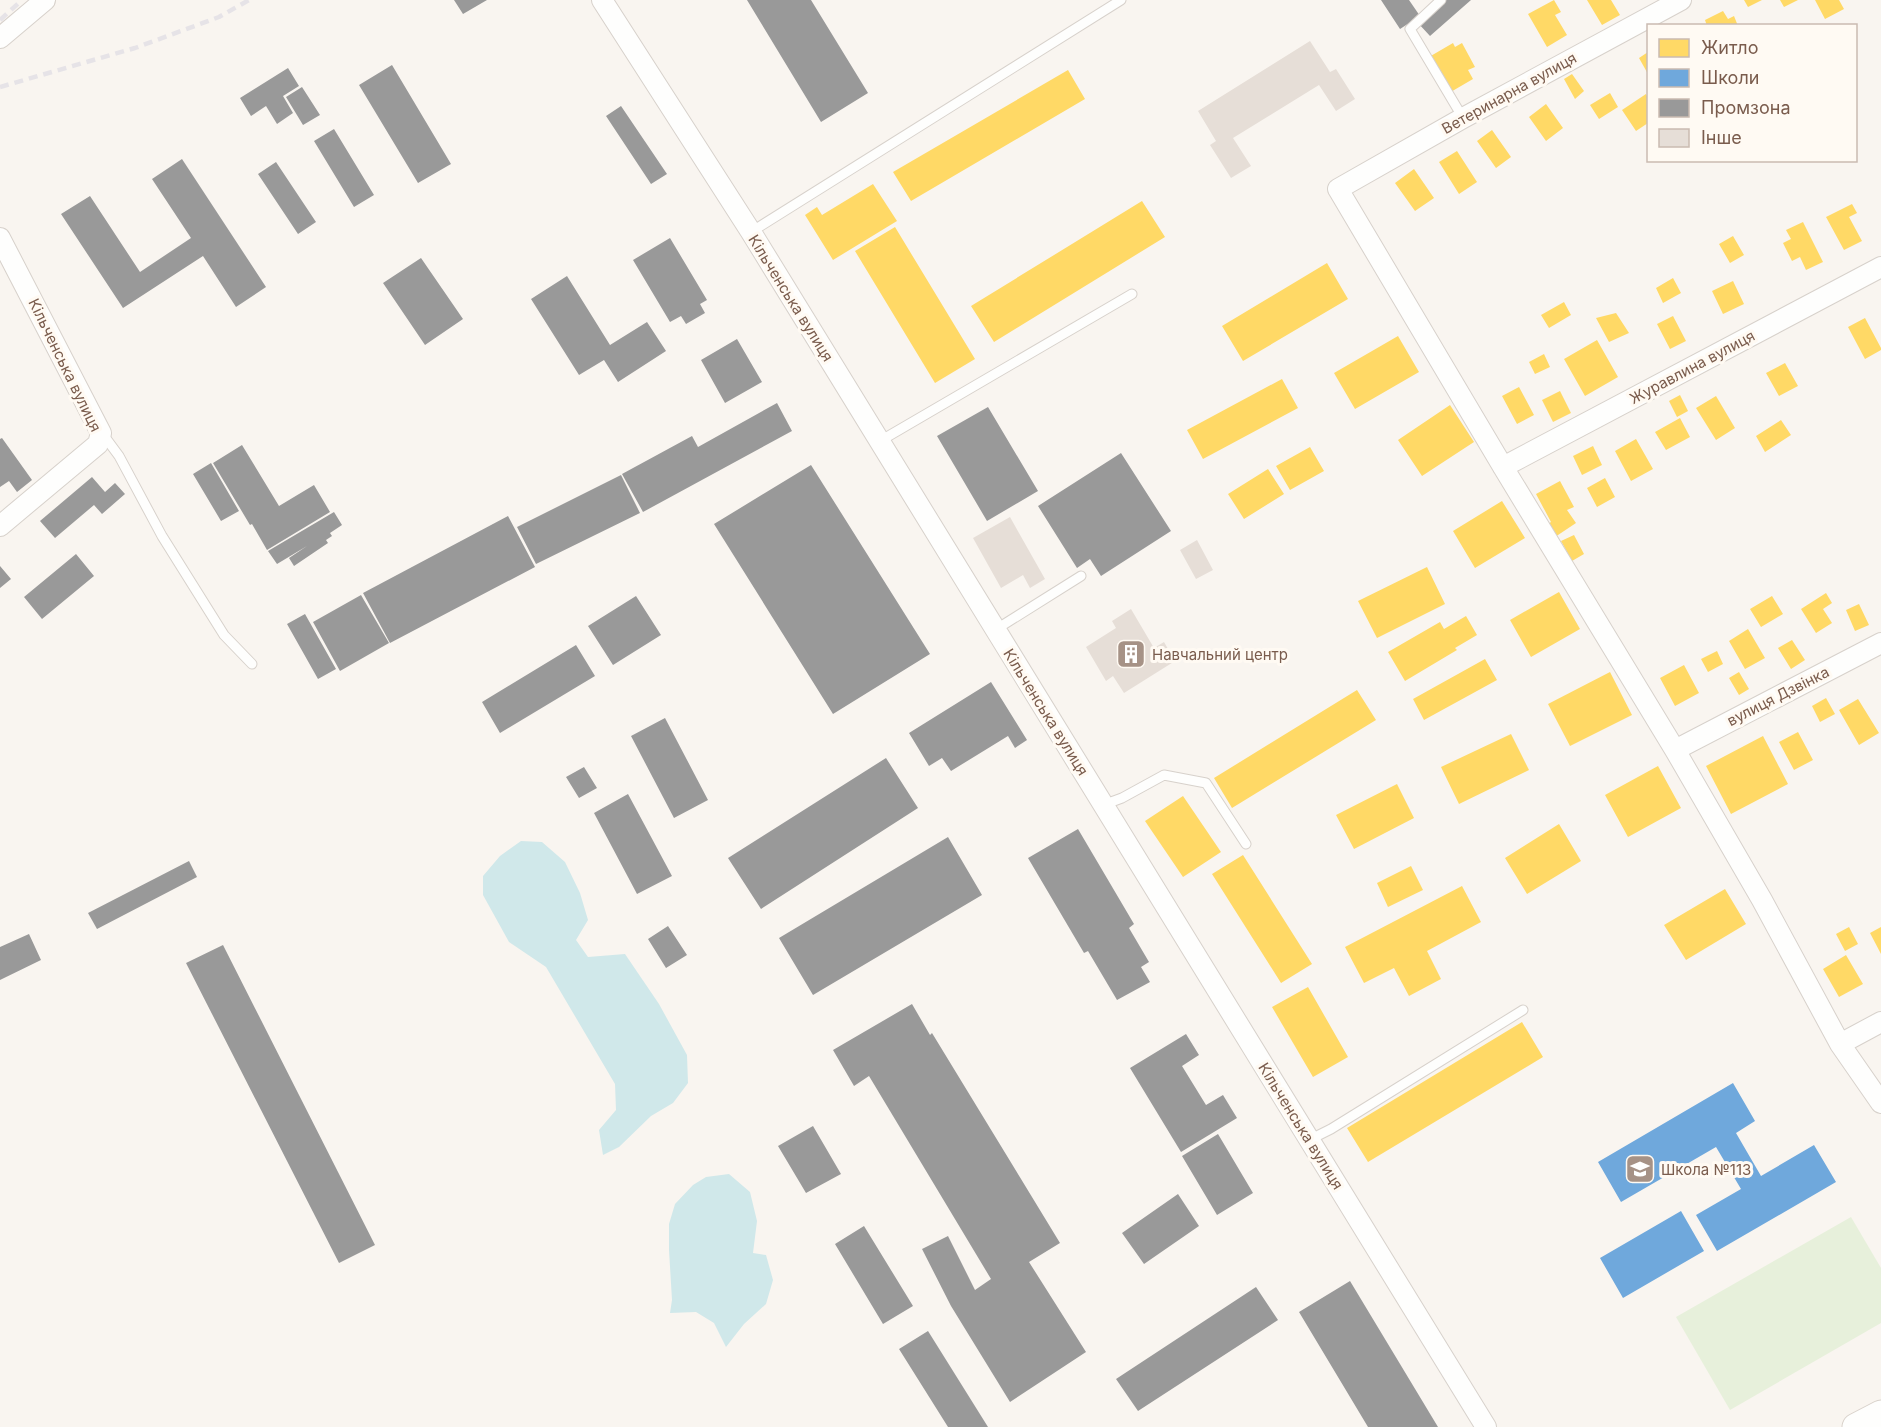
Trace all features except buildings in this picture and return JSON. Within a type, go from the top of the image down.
[{"type":"street","points":[[0,38],[45,0]]},
{"type":"street","name":"Кільченська вулиця","points":[[602,0],[751,232],[1486,1427]]},
{"type":"street","name":"Ветеринарна вулиця","points":[[1503,467],[1338,189],[1463,118],[1681,0]]},
{"type":"street","name":"Кільченська вулиця","points":[[0,238],[102,433],[98,444],[0,526]]},
{"type":"street","name":"Журавлина вулиця","points":[[1503,467],[1881,267]]},
{"type":"street","points":[[1503,467],[1675,750],[1762,900],[1840,1044],[1881,1103]]},
{"type":"street","name":"вулиця Дзвінка","points":[[1675,750],[1881,643]]},
{"type":"street","points":[[1840,1044],[1881,1022]]},
{"type":"street","points":[[1856,1427],[1881,1414]]},
{"type":"lane","points":[[751,232],[1121,0]]},
{"type":"lane","points":[[1441,0],[1410,29],[1463,118]]},
{"type":"lane","points":[[879,441],[1132,294]]},
{"type":"lane","points":[[102,433],[119,456],[162,536],[224,635],[252,664]]},
{"type":"lane","points":[[995,630],[1081,576]]},
{"type":"lane","points":[[1103,805],[1122,798],[1164,775],[1206,783],[1246,844]]},
{"type":"lane","points":[[1309,1140],[1331,1129],[1523,1010]]},
{"type":"green space","points":[[1851,1217],[1881,1268],[1881,1323],[1730,1410],[1676,1317]]},
{"type":"water","points":[[521,841],[542,842],[565,862],[580,893],[588,920],[576,940],[588,957],[625,954],[659,1004],[687,1055],[688,1083],[673,1103],[651,1116],[619,1147],[603,1155],[599,1130],[616,1110],[615,1084],[546,967],[509,942],[483,895],[483,876],[500,856]]},
{"type":"water","points":[[729,1174],[750,1192],[757,1221],[753,1253],[766,1255],[773,1280],[766,1304],[744,1324],[726,1347],[714,1323],[696,1312],[670,1313],[672,1300],[669,1224],[675,1204],[693,1185],[706,1177]]},
{"type":"railway","points":[[0,20],[22,0]]},
{"type":"railway","points":[[0,87],[135,48],[219,17],[249,0]]},
{"type":"place","name":"Навчальний центр","points":[[1131,654]]},
{"type":"place","name":"Школа №113","points":[[1640,1169]]}]
